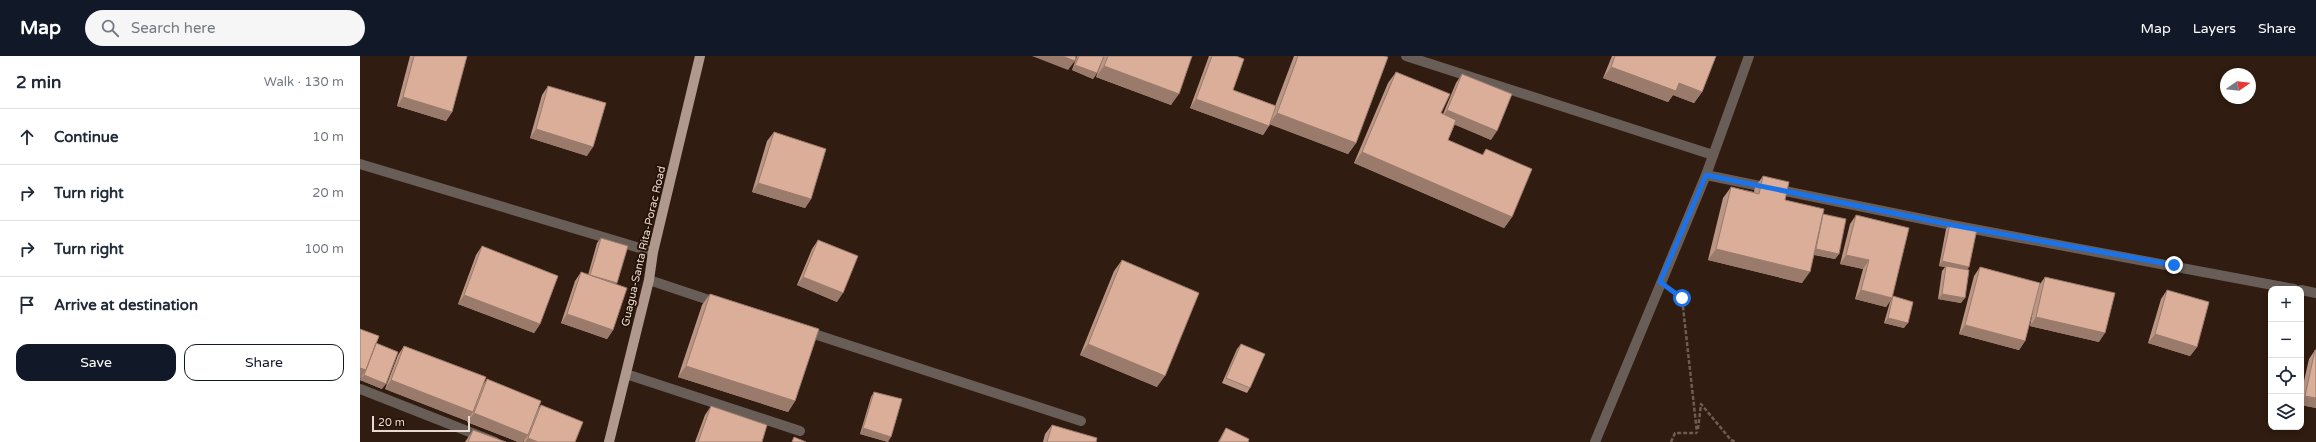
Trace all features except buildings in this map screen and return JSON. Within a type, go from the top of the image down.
[{"type":"main road","name":"Guagua-Santa Rita-Porac Road","points":[[609,442],[649,280],[653,252],[700,56]]},
{"type":"street","points":[[1406,56],[1713,155]]},
{"type":"street","points":[[1595,442],[1660,282],[1706,175],[1749,56]]},
{"type":"street","points":[[360,164],[653,252]]},
{"type":"street","points":[[1706,175],[1952,225],[2278,286]]},
{"type":"street","points":[[649,280],[725,305]]},
{"type":"street","points":[[2304,291],[2316,293]]},
{"type":"street","points":[[793,327],[1080,421]]},
{"type":"street","points":[[626,374],[800,431]]},
{"type":"street","points":[[360,389],[495,442]]},
{"type":"path","points":[[1660,282],[1682,298],[1697,433]]},
{"type":"path","points":[[1697,433],[1701,404],[1731,440],[1736,442]]},
{"type":"path","points":[[1671,442],[1675,433],[1697,433]]},
{"type":"route","points":[[1682,298],[1660,282],[1706,175],[1952,225],[2174,265]]}]
